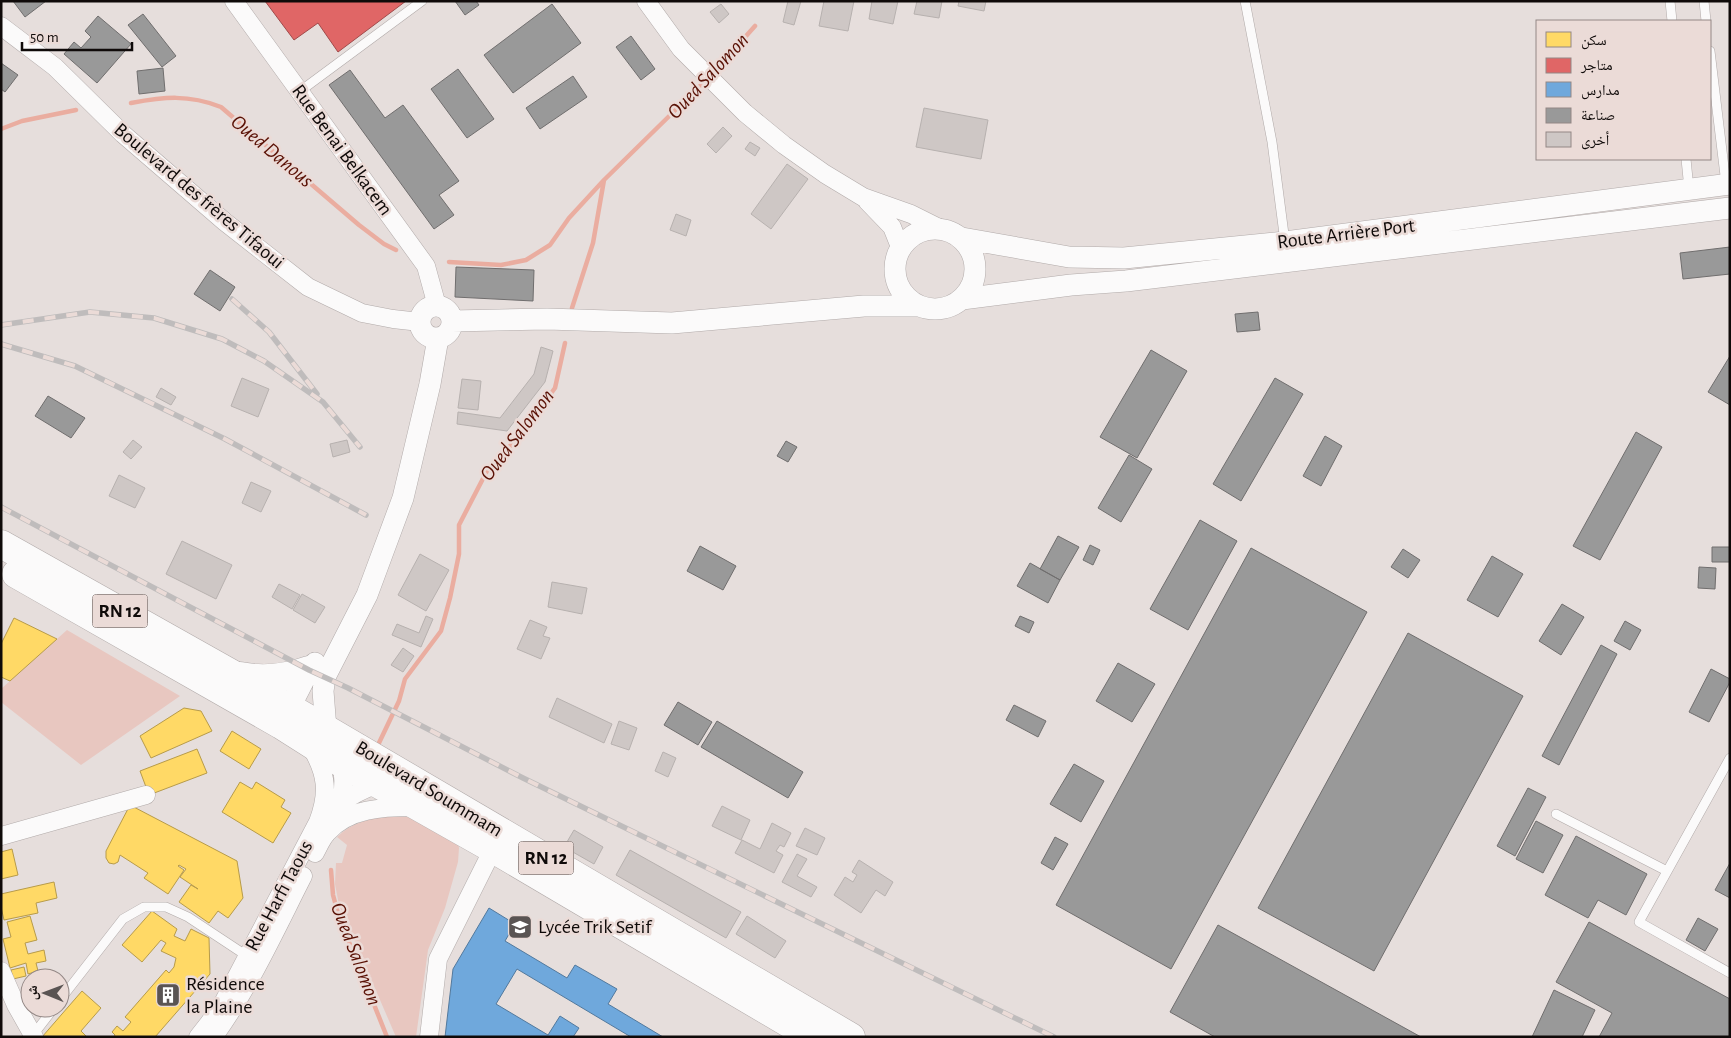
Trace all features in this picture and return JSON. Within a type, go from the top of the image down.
[{"type":"main road","name":"RN 12","points":[[1,544],[235,684]]},
{"type":"main road","name":"RN 12","points":[[1,566],[235,684]]},
{"type":"main road","points":[[235,684],[253,678],[269,679],[317,674]]},
{"type":"main road","name":"Boulevard Soummam","points":[[235,684],[301,725],[414,780],[852,1037]]},
{"type":"main road","name":"Boulevard Soummam","points":[[301,725],[341,763],[493,849],[812,1037]]},
{"type":"street","name":"Rue Benai Belkacem","points":[[234,1],[426,266],[444,313]]},
{"type":"street","points":[[646,1],[681,49],[745,113],[784,145],[825,174],[863,197],[911,214],[939,228]]},
{"type":"street","name":"Boulevard des frères Tifaoui","points":[[1,26],[55,67],[123,134],[225,222],[308,287],[362,313],[420,322]]},
{"type":"street","name":"Route Arrière Port","points":[[962,238],[1069,258],[1124,258],[1285,242],[1728,184]]},
{"type":"street","points":[[863,197],[892,227],[900,247]]},
{"type":"street","name":"Route Arrière Port","points":[[962,299],[1730,208]]},
{"type":"street","points":[[928,228],[939,228],[952,231],[962,238],[970,249],[975,262],[975,276],[970,288],[962,299],[941,309],[930,309],[919,306],[907,299],[899,288],[894,265],[900,247],[908,238],[928,228]]},
{"type":"street","points":[[864,306],[895,275]]},
{"type":"street","points":[[444,313],[450,330],[438,338],[433,338],[424,332],[420,322],[423,312],[427,308],[444,313],[672,323],[864,306],[919,306]]},
{"type":"street","points":[[301,725],[317,674],[331,639],[358,589],[378,561],[402,498],[430,384],[438,338]]},
{"type":"street","points":[[301,725],[323,691],[317,674]]},
{"type":"street","name":"Rue Harfi Taous","points":[[214,1037],[234,1008],[259,963],[320,832],[324,807],[325,779],[322,767],[301,725]]},
{"type":"street","name":"Rue Harfi Taous","points":[[340,806],[343,780],[341,763]]},
{"type":"street","name":"Rue Harfi Taous","points":[[198,1037],[209,1024],[224,1000],[246,956],[320,832],[340,806],[354,795],[379,784],[414,780]]},
{"type":"street","points":[[1,836],[146,795]]},
{"type":"street","name":"Rue Harfi Taous","points":[[320,832],[364,811],[390,807],[419,807]]},
{"type":"street","points":[[429,1037],[438,959],[493,849]]},
{"type":"street","points":[[1,971],[16,1005],[33,1036]]},
{"type":"lane","points":[[299,92],[422,1]]},
{"type":"lane","points":[[1246,1],[1272,142],[1285,242]]},
{"type":"lane","points":[[1670,1],[1672,20]]},
{"type":"lane","points":[[1704,1],[1706,20]]},
{"type":"lane","points":[[1711,58],[1728,184]]},
{"type":"lane","points":[[1686,160],[1689,189]]},
{"type":"lane","points":[[1730,758],[1639,922],[1730,973]]},
{"type":"lane","points":[[1556,814],[1667,871]]},
{"type":"lane","points":[[70,987],[123,919],[144,906],[166,906],[188,917],[246,956]]},
{"type":"lane","points":[[33,1036],[46,1018]]},
{"type":"shaded area","points":[[67,630],[180,696],[81,765],[1,702],[1,689]]},
{"type":"shaded area","points":[[389,816],[410,817],[457,839],[459,848],[458,862],[445,908],[428,950],[416,1037],[396,1037],[339,905],[335,884],[336,863],[342,863],[347,845],[337,837],[348,828],[361,822]]},
{"type":"building: سكن","points":[[14,618],[57,639],[10,681],[1,677],[1,644]]},
{"type":"building: سكن","points":[[184,708],[201,711],[212,731],[151,758],[140,736]]},
{"type":"building: سكن","points":[[232,731],[261,749],[249,769],[220,751]]},
{"type":"building: سكن","points":[[197,749],[207,773],[149,795],[140,771]]},
{"type":"building: سكن","points":[[240,782],[252,789],[256,782],[285,800],[281,807],[291,813],[273,843],[222,812]]},
{"type":"building: سكن","points":[[130,805],[237,861],[243,898],[228,918],[218,911],[209,923],[179,902],[191,885],[198,889],[180,877],[186,869],[179,865],[184,870],[168,894],[144,878],[148,873],[120,855],[118,862],[114,864],[109,863],[106,858],[106,851]]},
{"type":"building: سكن","points":[[12,849],[18,875],[1,879],[1,852]]},
{"type":"building: سكن","points":[[54,882],[57,898],[36,903],[38,913],[4,920],[1,894]]},
{"type":"building: سكن","name":"Résidence la Plaine","points":[[152,911],[177,929],[174,936],[185,941],[191,929],[209,938],[210,974],[155,1037],[114,1037],[115,1035],[112,1032],[117,1026],[123,1031],[131,1022],[125,1017],[166,970],[169,973],[174,967],[176,958],[161,951],[166,943],[161,940],[142,962],[122,945]]},
{"type":"building: سكن","points":[[30,916],[37,940],[25,943],[28,954],[44,950],[46,961],[36,963],[37,968],[27,968],[26,963],[10,968],[3,939],[11,937],[7,922]]},
{"type":"building: سكن","points":[[24,967],[24,968],[20,968],[20,977],[13,979],[11,970]]},
{"type":"building: سكن","points":[[82,991],[101,1008],[81,1031],[87,1037],[42,1037],[59,1018],[70,1018],[70,1005]]},
{"type":"building: متاجر","points":[[265,1],[406,1],[338,52],[318,23],[294,40]]},
{"type":"building: مدارس","points":[[489,908],[515,924],[505,941],[567,978],[575,965],[617,989],[608,1004],[663,1037],[631,1037],[517,969],[496,1004],[548,1035],[560,1016],[579,1028],[573,1037],[445,1037],[453,969]]},
{"type":"building: صناعة","points":[[13,1],[46,1],[25,17]]},
{"type":"building: صناعة","points":[[455,1],[476,1],[479,5],[465,15]]},
{"type":"building: صناعة","points":[[552,4],[581,43],[513,93],[484,55]]},
{"type":"building: صناعة","points":[[143,14],[176,56],[162,67],[128,25]]},
{"type":"building: صناعة","points":[[98,16],[131,44],[97,83],[64,54],[74,42],[81,48],[91,37],[85,31]]},
{"type":"building: صناعة","points":[[631,36],[655,69],[641,80],[616,47]]},
{"type":"building: صناعة","points":[[1,63],[18,75],[5,92],[1,89]]},
{"type":"building: صناعة","points":[[163,68],[165,91],[139,94],[137,71]]},
{"type":"building: صناعة","points":[[458,69],[494,119],[467,138],[431,89]]},
{"type":"building: صناعة","points":[[350,70],[385,118],[403,105],[459,181],[439,195],[454,215],[434,229],[329,85]]},
{"type":"building: صناعة","points":[[573,76],[587,97],[540,129],[526,108]]},
{"type":"building: صناعة","points":[[1730,247],[1730,274],[1683,279],[1680,253]]},
{"type":"building: صناعة","points":[[456,267],[534,270],[533,301],[455,297]]},
{"type":"building: صناعة","points":[[210,270],[235,287],[220,311],[194,294]]},
{"type":"building: صناعة","points":[[1258,312],[1260,330],[1237,332],[1235,314]]},
{"type":"building: صناعة","points":[[1151,350],[1187,371],[1137,458],[1100,437]]},
{"type":"building: صناعة","points":[[1730,356],[1730,405],[1708,392]]},
{"type":"building: صناعة","points":[[1275,378],[1303,394],[1241,501],[1213,484]]},
{"type":"building: صناعة","points":[[48,396],[85,418],[71,438],[35,416]]},
{"type":"building: صناعة","points":[[1636,432],[1662,447],[1600,560],[1573,546]]},
{"type":"building: صناعة","points":[[1325,436],[1342,446],[1321,486],[1303,476]]},
{"type":"building: صناعة","points":[[786,441],[797,447],[788,462],[777,456]]},
{"type":"building: صناعة","points":[[1129,455],[1152,469],[1121,522],[1098,508]]},
{"type":"building: صناعة","points":[[1200,520],[1237,541],[1188,630],[1150,609]]},
{"type":"building: صناعة","points":[[1058,536],[1079,547],[1060,580],[1040,569]]},
{"type":"building: صناعة","points":[[1090,545],[1100,550],[1093,565],[1083,560]]},
{"type":"building: صناعة","points":[[700,546],[736,566],[723,590],[687,571]]},
{"type":"building: صناعة","points":[[1712,547],[1730,547],[1730,562],[1712,562]]},
{"type":"building: صناعة","points":[[1251,548],[1367,612],[1171,969],[1056,905]]},
{"type":"building: صناعة","points":[[1403,549],[1420,560],[1408,578],[1391,567]]},
{"type":"building: صناعة","points":[[1492,556],[1523,574],[1498,617],[1467,600]]},
{"type":"building: صناعة","points":[[1030,563],[1060,580],[1048,603],[1017,586]]},
{"type":"building: صناعة","points":[[1699,567],[1716,568],[1715,589],[1698,588]]},
{"type":"building: صناعة","points":[[1562,604],[1584,617],[1561,655],[1539,641]]},
{"type":"building: صناعة","points":[[1020,616],[1034,622],[1029,633],[1015,626]]},
{"type":"building: صناعة","points":[[1625,621],[1641,630],[1630,650],[1614,641]]},
{"type":"building: صناعة","points":[[1408,633],[1523,696],[1374,971],[1258,908]]},
{"type":"building: صناعة","points":[[1601,645],[1617,654],[1559,765],[1542,756]]},
{"type":"building: صناعة","points":[[1118,663],[1155,684],[1132,722],[1096,701]]},
{"type":"building: صناعة","points":[[1711,669],[1730,679],[1730,682],[1709,722],[1689,712]]},
{"type":"building: صناعة","points":[[678,702],[712,722],[698,745],[664,725]]},
{"type":"building: صناعة","points":[[1014,705],[1046,721],[1038,737],[1006,720]]},
{"type":"building: صناعة","points":[[717,721],[803,772],[788,798],[701,747]]},
{"type":"building: صناعة","points":[[1074,764],[1104,781],[1081,822],[1050,804]]},
{"type":"building: صناعة","points":[[1528,788],[1546,797],[1515,856],[1497,846]]},
{"type":"building: صناعة","points":[[1536,821],[1563,835],[1543,873],[1516,859]]},
{"type":"building: صناعة","points":[[1576,836],[1647,874],[1626,915],[1598,900],[1588,918],[1545,895]]},
{"type":"building: صناعة","points":[[1055,837],[1068,844],[1053,870],[1041,863]]},
{"type":"building: صناعة","points":[[1730,863],[1730,898],[1715,890]]},
{"type":"building: صناعة","points":[[1698,918],[1718,929],[1705,951],[1686,940]]},
{"type":"building: صناعة","points":[[1589,922],[1730,999],[1730,1037],[1599,1037],[1612,1013],[1556,982]]},
{"type":"building: صناعة","points":[[1218,925],[1421,1037],[1215,1037],[1170,1012]]},
{"type":"building: صناعة","points":[[1554,990],[1595,1010],[1582,1037],[1532,1037]]},
{"type":"building: أخرى","points":[[788,1],[801,1],[794,25],[783,22]]},
{"type":"building: أخرى","points":[[824,1],[854,1],[848,31],[819,26]]},
{"type":"building: أخرى","points":[[872,1],[898,1],[893,24],[869,19]]},
{"type":"building: أخرى","points":[[917,1],[942,1],[939,18],[914,14]]},
{"type":"building: أخرى","points":[[959,1],[986,1],[984,11],[958,6]]},
{"type":"building: أخرى","points":[[721,4],[729,14],[719,23],[710,12]]},
{"type":"building: أخرى","points":[[924,108],[988,120],[981,159],[916,147]]},
{"type":"building: أخرى","points":[[723,127],[732,136],[716,153],[707,144]]},
{"type":"building: أخرى","points":[[750,142],[760,148],[755,156],[745,149]]},
{"type":"building: أخرى","points":[[787,164],[808,179],[771,229],[751,214]]},
{"type":"building: أخرى","points":[[676,214],[691,220],[686,236],[670,230]]},
{"type":"building: أخرى","points":[[541,347],[553,351],[545,382],[507,431],[457,424],[458,412],[500,418],[534,374]]},
{"type":"building: أخرى","points":[[242,378],[269,389],[258,417],[231,406]]},
{"type":"building: أخرى","points":[[462,379],[481,381],[478,410],[458,408]]},
{"type":"building: أخرى","points":[[161,388],[176,397],[171,405],[156,397]]},
{"type":"building: أخرى","points":[[133,440],[142,447],[131,459],[123,452]]},
{"type":"building: أخرى","points":[[347,440],[350,452],[333,457],[330,444]]},
{"type":"building: أخرى","points":[[119,475],[145,488],[135,508],[109,496]]},
{"type":"building: أخرى","points":[[251,482],[271,491],[261,512],[242,503]]},
{"type":"building: أخرى","points":[[182,541],[232,565],[216,599],[166,574]]},
{"type":"building: أخرى","points":[[420,554],[449,570],[426,611],[398,595]]},
{"type":"building: أخرى","points":[[552,582],[587,588],[582,614],[548,607]]},
{"type":"building: أخرى","points":[[279,584],[300,595],[292,609],[272,597]]},
{"type":"building: أخرى","points":[[302,594],[325,607],[315,623],[293,610]]},
{"type":"building: أخرى","points":[[426,616],[433,619],[421,647],[392,635],[397,624],[419,633]]},
{"type":"building: أخرى","points":[[530,620],[547,627],[543,636],[550,638],[541,659],[517,649]]},
{"type":"building: أخرى","points":[[403,648],[414,656],[403,672],[391,665]]},
{"type":"building: أخرى","points":[[557,698],[612,724],[604,743],[549,717]]},
{"type":"building: أخرى","points":[[619,721],[637,728],[629,750],[611,744]]},
{"type":"building: أخرى","points":[[663,752],[676,758],[668,777],[655,771]]},
{"type":"building: أخرى","points":[[722,806],[750,820],[741,840],[712,826]]},
{"type":"building: أخرى","points":[[772,823],[791,833],[784,847],[780,845],[776,851],[783,855],[774,873],[735,853],[742,840],[760,849]]},
{"type":"building: أخرى","points":[[805,828],[825,838],[817,855],[796,846]]},
{"type":"building: أخرى","points":[[574,830],[603,847],[594,864],[564,847]]},
{"type":"building: أخرى","points":[[630,850],[741,912],[726,938],[616,875]]},
{"type":"building: أخرى","points":[[797,854],[807,859],[797,876],[817,887],[811,897],[782,882]]},
{"type":"building: أخرى","points":[[859,860],[893,882],[885,896],[876,890],[861,913],[834,895],[845,877],[853,882],[857,875],[852,872]]},
{"type":"building: أخرى","points":[[747,916],[786,941],[775,958],[736,934]]},
{"type":"waterway","name":"Oued Salomon","points":[[713,73],[755,26]]},
{"type":"waterway","name":"Oued Salomon","points":[[572,308],[593,243],[604,180],[707,79]]},
{"type":"waterway","name":"Oued Danous","points":[[131,103],[154,99],[187,98],[221,107],[359,225],[384,244],[396,250]]},
{"type":"waterway","name":"Oued Danous","points":[[1,129],[22,121],[76,110]]},
{"type":"waterway","name":"Oued Danous","points":[[449,262],[501,265],[526,260],[550,245],[569,218],[604,180]]},
{"type":"waterway","name":"Oued Salomon","points":[[378,745],[399,701],[405,679],[441,631],[459,554],[459,525],[489,467],[517,439],[555,388],[565,343]]},
{"type":"waterway","name":"Oued Salomon","points":[[331,870],[333,895],[339,917],[387,1037]]},
{"type":"railway","points":[[232,299],[269,332],[317,394]]},
{"type":"railway","points":[[1,325],[90,312],[154,318],[222,339],[264,361],[323,402],[360,447]]},
{"type":"railway","points":[[1,344],[75,366],[225,439],[366,515]]},
{"type":"railway","points":[[1,507],[309,670],[348,688],[523,778],[1054,1037]]},
{"type":"place","name":"Lycée Trik Setif","points":[[520,927]]},
{"type":"place","name":"Résidence la Plaine","points":[[168,995]]}]
